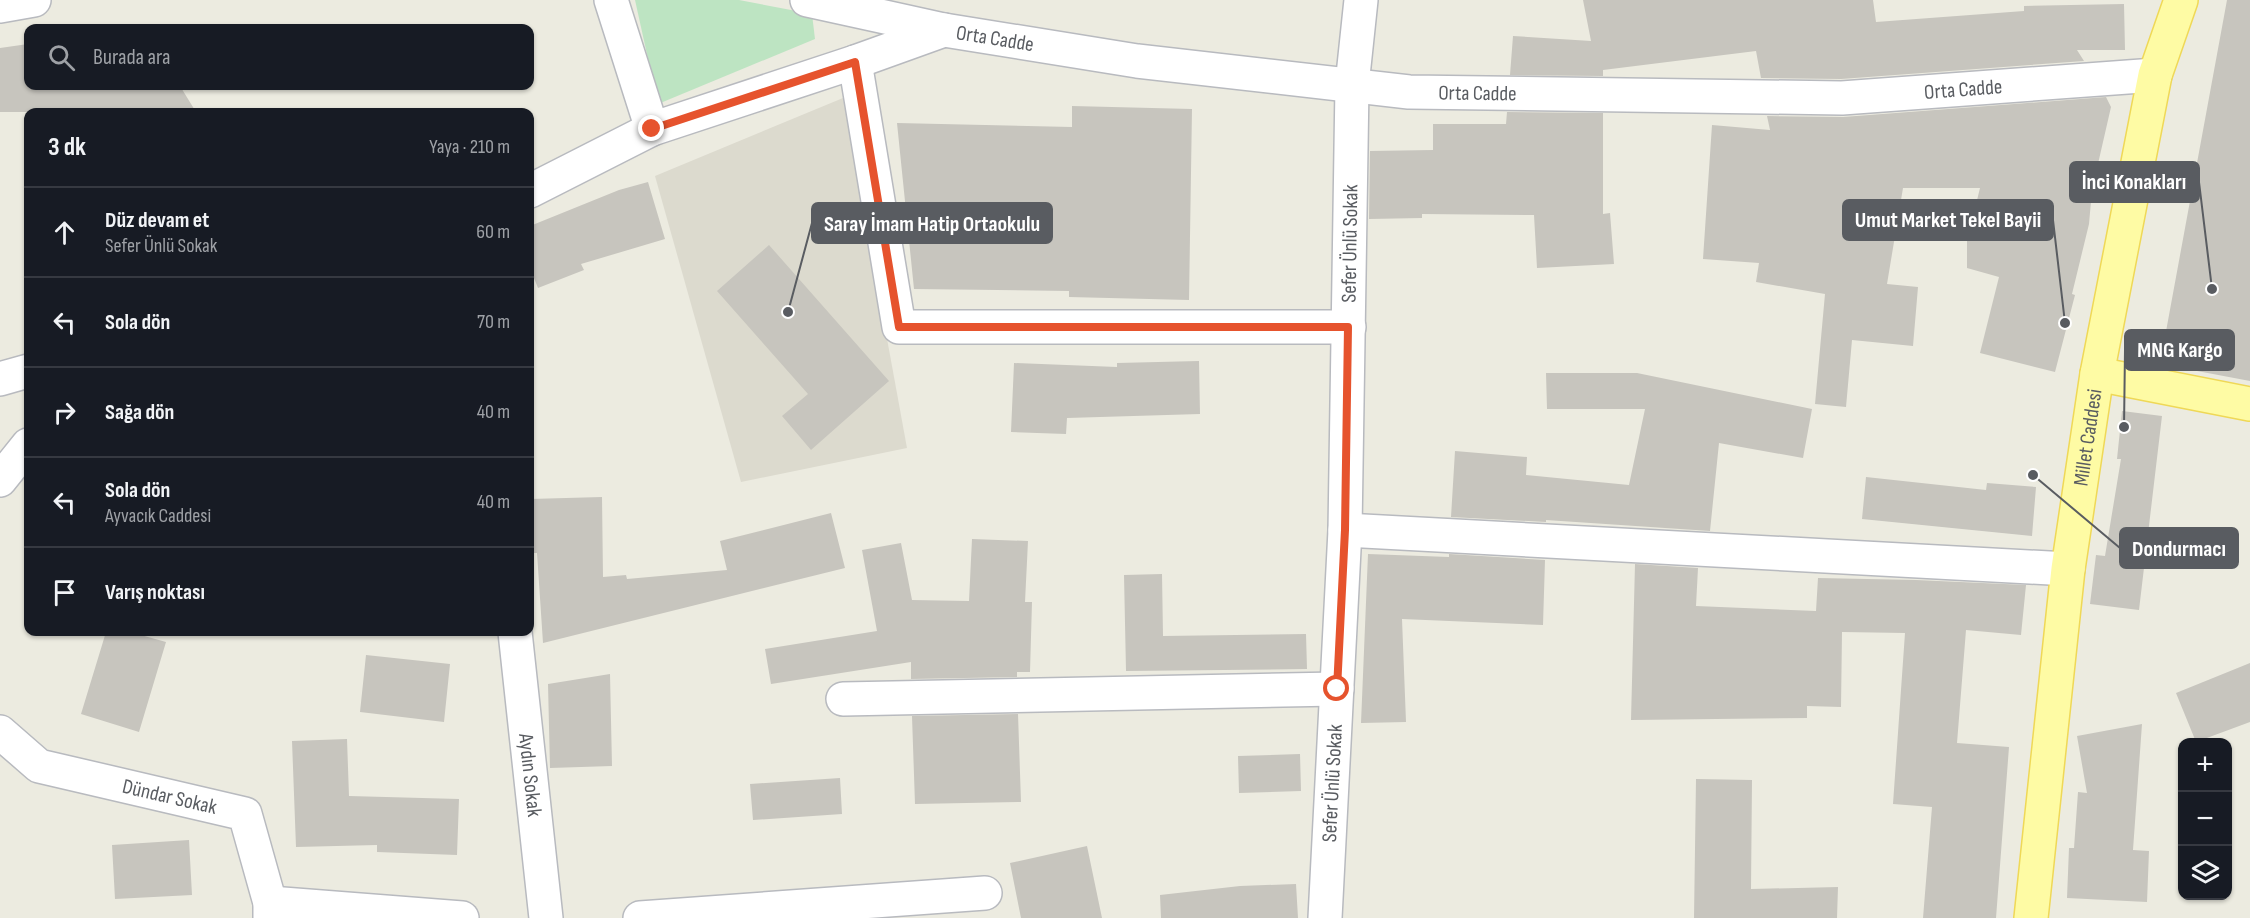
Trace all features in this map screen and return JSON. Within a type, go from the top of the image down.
[{"type":"main road","name":"Millet Caddesi","points":[[2031,918],[2068,569],[2097,375],[2155,75],[2181,0]]},
{"type":"main road","points":[[2097,375],[2250,404]]},
{"type":"street","points":[[0,6],[34,0]]},
{"type":"street","points":[[611,0],[652,129]]},
{"type":"street","name":"Orta Cadde","points":[[807,0],[944,30],[1137,61],[1408,92],[1842,98],[2155,75]]},
{"type":"street","name":"Sefer Ünlü Sokak","points":[[1325,918],[1345,530],[1352,86],[1361,0]]},
{"type":"street","points":[[534,189],[652,129],[944,30]]},
{"type":"street","points":[[855,62],[899,327],[1348,327]]},
{"type":"street","points":[[0,379],[24,372]]},
{"type":"street","points":[[0,480],[24,450]]},
{"type":"street","points":[[1345,530],[2068,569]]},
{"type":"street","name":"Aydın Sokak","points":[[515,636],[546,918]]},
{"type":"street","points":[[843,699],[1337,689]]},
{"type":"street","name":"Dündar Sokak","points":[[0,732],[39,766],[245,814],[270,910]]},
{"type":"street","points":[[640,918],[985,893]]},
{"type":"street","points":[[270,910],[462,918]]},
{"type":"shaded area","points":[[843,98],[907,448],[741,482],[655,176]]},
{"type":"green space","points":[[635,0],[739,0],[812,14],[815,39],[658,104]]},
{"type":"building","points":[[1583,0],[1873,0],[1876,22],[2024,11],[2024,6],[2124,4],[2125,50],[2077,50],[2084,61],[1841,79],[1761,78],[1756,51],[1603,70],[1603,76],[1510,75],[1513,36],[1591,41]]},
{"type":"building","points":[[2227,0],[2250,0],[2250,381],[2160,364]]},
{"type":"building","points":[[24,45],[24,90],[182,90],[194,108],[24,108],[24,112],[0,112],[0,48]]},
{"type":"building","points":[[2106,97],[2111,107],[2092,190],[2089,224],[2072,294],[2075,295],[2055,372],[1980,353],[1999,277],[1967,268],[1967,241],[1980,188],[1903,188],[1887,284],[1918,287],[1913,346],[1852,340],[1846,407],[1815,404],[1825,294],[1756,282],[1759,263],[1703,259],[1712,125],[1770,130],[1767,116],[1843,117]]},
{"type":"building","points":[[1072,106],[1192,109],[1189,300],[1069,297],[1069,291],[914,289],[897,123],[1072,127]]},
{"type":"building","points":[[1507,112],[1603,113],[1603,214],[1610,213],[1614,264],[1537,268],[1534,215],[1422,214],[1422,218],[1369,219],[1370,151],[1433,150],[1433,124],[1506,124]]},
{"type":"building","points":[[648,182],[665,239],[581,264],[584,270],[538,288],[534,278],[534,224],[619,190]]},
{"type":"building","points":[[769,245],[889,381],[811,450],[782,416],[808,394],[717,291]]},
{"type":"building","points":[[1199,361],[1200,414],[1067,418],[1066,434],[1011,432],[1014,363],[1117,367],[1117,363]]},
{"type":"building","points":[[1546,373],[1637,373],[1812,409],[1803,458],[1719,443],[1710,531],[1546,520],[1546,522],[1451,517],[1455,451],[1527,457],[1526,475],[1629,485],[1645,409],[1547,409]]},
{"type":"building","points":[[2122,411],[2162,416],[2139,610],[2090,604],[2096,555],[2105,556],[2121,459],[2117,459]]},
{"type":"building","points":[[1866,477],[1986,490],[1987,483],[2036,487],[2032,536],[1862,519]]},
{"type":"building","points":[[602,497],[603,577],[626,575],[627,579],[727,570],[720,541],[831,513],[845,568],[543,643],[537,553],[534,553],[534,499]]},
{"type":"building","points":[[972,539],[1028,541],[1025,602],[1032,602],[1030,672],[1017,672],[1017,677],[911,679],[911,662],[771,684],[765,649],[877,631],[862,550],[901,543],[912,600],[969,601]]},
{"type":"building","points":[[1368,554],[1449,557],[1449,554],[1545,560],[1543,625],[1402,619],[1406,722],[1361,723]]},
{"type":"building","points":[[1635,564],[1698,568],[1696,606],[1816,611],[1818,578],[2026,585],[2021,635],[1966,630],[1957,743],[2009,747],[1996,918],[1923,918],[1932,807],[1893,804],[1905,633],[1842,632],[1841,707],[1807,706],[1807,718],[1631,720]]},
{"type":"building","points":[[1162,574],[1163,636],[1306,634],[1307,669],[1126,671],[1124,575]]},
{"type":"building","points":[[105,636],[144,636],[166,642],[139,732],[81,714]]},
{"type":"building","points":[[366,655],[450,664],[444,722],[360,712]]},
{"type":"building","points":[[2250,663],[2250,722],[2207,738],[2194,738],[2176,693]]},
{"type":"building","points":[[610,674],[612,766],[550,768],[548,684]]},
{"type":"building","points":[[1018,714],[1021,802],[915,804],[912,716]]},
{"type":"building","points":[[2142,724],[2133,850],[2149,851],[2147,902],[2067,898],[2069,848],[2074,848],[2078,792],[2087,793],[2077,736]]},
{"type":"building","points":[[347,739],[349,796],[459,799],[457,855],[377,852],[377,845],[296,847],[292,741]]},
{"type":"building","points":[[1300,754],[1301,791],[1239,793],[1238,756]]},
{"type":"building","points":[[840,778],[842,814],[753,820],[750,784]]},
{"type":"building","points":[[1696,779],[1752,780],[1751,889],[1838,887],[1837,918],[1694,918]]},
{"type":"building","points":[[189,840],[192,895],[115,899],[112,845]]},
{"type":"building","points":[[1087,846],[1102,918],[1021,918],[1010,863]]},
{"type":"building","points":[[1296,884],[1298,918],[1161,918],[1160,895],[1240,886]]},
{"type":"place","name":"İnci Konakları","points":[[2212,289]]},
{"type":"place","name":"Saray İmam Hatip Ortaokulu","points":[[788,312]]},
{"type":"place","name":"Umut Market Tekel Bayii","points":[[2065,323]]},
{"type":"place","name":"MNG Kargo","points":[[2124,427]]},
{"type":"place","name":"Dondurmacı","points":[[2033,475]]},
{"type":"route","points":[[652,129],[855,62],[899,327],[1348,327],[1345,530],[1337,689]]}]
